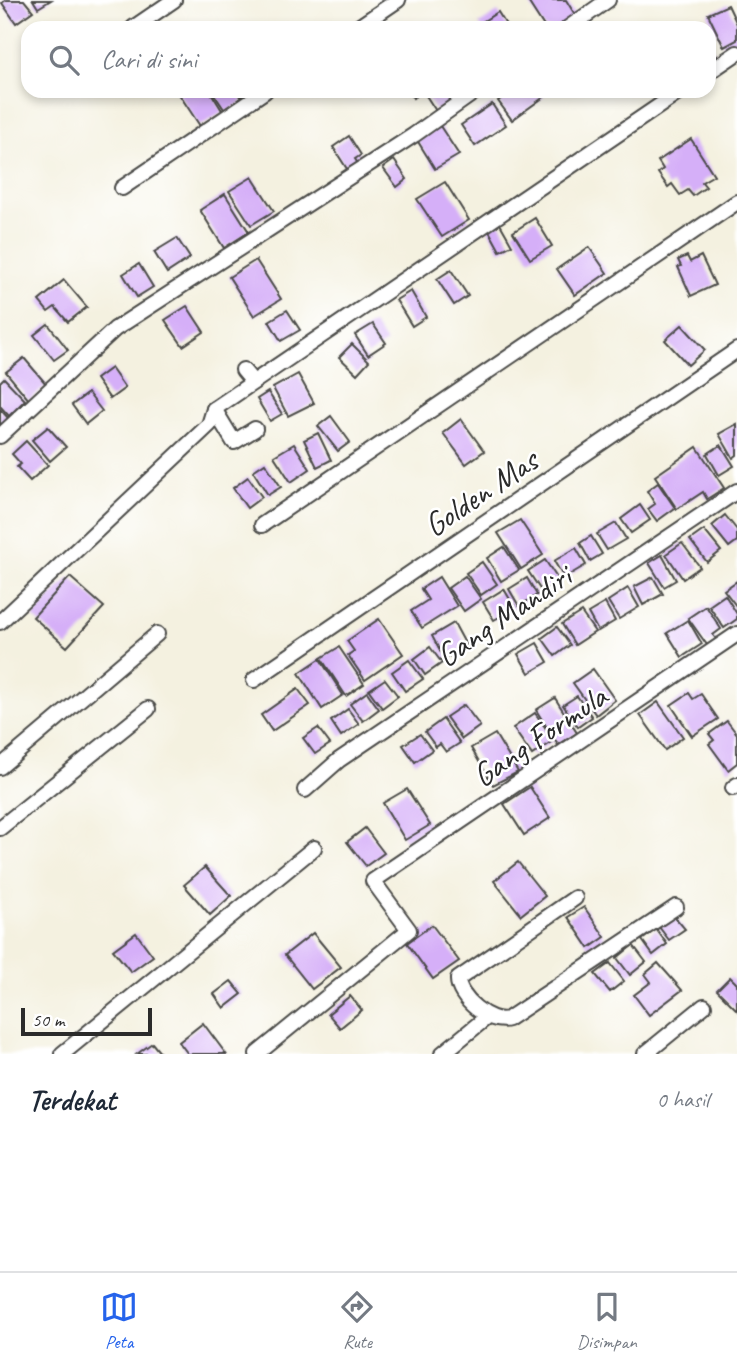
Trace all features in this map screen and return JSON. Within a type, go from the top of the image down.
[{"type":"street","points":[[143,21],[174,0]]},
{"type":"street","points":[[367,21],[398,0]]},
{"type":"street","points":[[578,21],[608,0]]},
{"type":"street","points":[[716,67],[737,53]]},
{"type":"street","points":[[122,188],[255,98]]},
{"type":"street","points":[[0,436],[116,329],[414,135],[466,98]]},
{"type":"street","points":[[0,622],[209,425],[214,409],[671,98]]},
{"type":"street","points":[[262,525],[737,202]]},
{"type":"street","name":"Golden Mas","points":[[254,680],[737,350]]},
{"type":"street","points":[[243,370],[253,382]]},
{"type":"street","points":[[214,409],[234,442],[255,429]]},
{"type":"street","name":"Gang Mandiri","points":[[305,790],[339,760],[737,492]]},
{"type":"street","points":[[0,767],[157,634]]},
{"type":"street","name":"Gang Formula","points":[[257,1054],[409,930],[373,881],[737,634]]},
{"type":"street","points":[[0,828],[148,709]]},
{"type":"street","points":[[62,1054],[314,848]]},
{"type":"street","points":[[575,898],[458,979],[459,988],[487,1017],[500,1021],[508,1019],[676,907]]},
{"type":"street","points":[[645,1054],[704,1006]]},
{"type":"street","points":[[442,1054],[487,1017]]},
{"type":"building","points":[[6,0],[24,0],[33,11],[16,23],[2,3]]},
{"type":"building","points":[[33,0],[51,0],[38,8]]},
{"type":"building","points":[[527,0],[566,0],[577,18],[572,21],[540,21]]},
{"type":"building","points":[[728,5],[737,24],[737,40],[724,47],[716,30],[716,21],[711,21],[708,14]]},
{"type":"building","points":[[498,12],[504,21],[484,21]]},
{"type":"building","points":[[182,98],[214,98],[223,112],[200,126]]},
{"type":"building","points":[[217,98],[241,98],[243,101],[226,112]]},
{"type":"building","points":[[428,98],[450,98],[452,101],[436,111]]},
{"type":"building","points":[[502,98],[543,98],[512,120],[498,101]]},
{"type":"building","points":[[492,104],[506,125],[475,146],[461,125]]},
{"type":"building","points":[[440,126],[459,155],[435,169],[417,140]]},
{"type":"building","points":[[349,136],[361,155],[355,159],[359,165],[349,172],[333,147]]},
{"type":"building","points":[[691,139],[714,175],[702,182],[706,187],[693,196],[688,190],[680,195],[672,184],[668,187],[658,173],[663,169],[658,161]]},
{"type":"building","points":[[394,160],[407,179],[397,187],[383,168]]},
{"type":"building","points":[[252,177],[274,211],[251,225],[229,191]]},
{"type":"building","points":[[445,182],[469,220],[442,237],[417,199]]},
{"type":"building","points":[[225,194],[249,232],[224,248],[200,210]]},
{"type":"building","points":[[535,218],[552,246],[530,259],[513,232]]},
{"type":"building","points":[[499,222],[512,245],[500,251],[488,229]]},
{"type":"building","points":[[177,238],[190,258],[167,273],[154,252]]},
{"type":"building","points":[[589,247],[607,273],[575,295],[557,269]]},
{"type":"building","points":[[687,256],[690,262],[701,256],[715,285],[691,296],[678,267],[681,266],[678,260]]},
{"type":"building","points":[[256,260],[281,299],[254,316],[229,277]]},
{"type":"building","points":[[139,264],[153,287],[137,297],[123,274]]},
{"type":"building","points":[[451,270],[468,296],[454,305],[437,279]]},
{"type":"building","points":[[64,280],[87,307],[68,322],[55,307],[48,312],[39,301]]},
{"type":"building","points":[[411,291],[426,317],[412,326],[396,300]]},
{"type":"building","points":[[187,306],[204,332],[183,346],[165,320]]},
{"type":"building","points":[[287,310],[300,330],[281,341],[269,321]]},
{"type":"building","points":[[48,324],[68,350],[54,360],[34,335]]},
{"type":"building","points":[[373,324],[386,343],[368,355],[355,335]]},
{"type":"building","points":[[682,325],[705,350],[688,365],[665,340]]},
{"type":"building","points":[[352,344],[369,361],[357,374],[339,357]]},
{"type":"building","points":[[24,358],[47,385],[29,400],[6,372]]},
{"type":"building","points":[[111,368],[125,388],[110,399],[96,379]]},
{"type":"building","points":[[298,374],[314,403],[288,416],[273,388]]},
{"type":"building","points":[[4,378],[25,400],[9,416],[0,406],[0,382]]},
{"type":"building","points":[[268,392],[282,414],[270,421],[257,399]]},
{"type":"building","points":[[88,393],[102,411],[86,424],[72,405]]},
{"type":"building","points":[[0,409],[9,419],[0,426]]},
{"type":"building","points":[[331,416],[350,442],[338,451],[318,426]]},
{"type":"building","points":[[461,419],[484,451],[466,464],[443,433]]},
{"type":"building","points":[[737,424],[737,455],[733,458],[719,434]]},
{"type":"building","points":[[48,427],[66,447],[50,461],[32,440]]},
{"type":"building","points":[[318,433],[331,460],[317,467],[304,440]]},
{"type":"building","points":[[26,441],[48,465],[30,481],[17,467],[21,464],[12,454]]},
{"type":"building","points":[[294,444],[310,469],[291,482],[274,456]]},
{"type":"building","points":[[721,445],[734,466],[719,475],[707,454]]},
{"type":"building","points":[[697,447],[724,488],[707,499],[703,492],[677,509],[655,476]]},
{"type":"building","points":[[265,463],[281,487],[268,495],[253,471]]},
{"type":"building","points":[[248,477],[262,497],[247,508],[233,488]]},
{"type":"building","points":[[658,483],[675,508],[657,521],[648,509],[655,504],[647,491]]},
{"type":"building","points":[[640,505],[650,520],[631,533],[621,519]]},
{"type":"building","points":[[725,515],[737,530],[737,541],[729,547],[712,526]]},
{"type":"building","points":[[520,520],[543,555],[521,569],[498,533]]},
{"type":"building","points":[[616,523],[626,539],[607,550],[597,534]]},
{"type":"building","points":[[704,530],[721,551],[707,562],[690,540]]},
{"type":"building","points":[[591,536],[602,554],[590,561],[580,543]]},
{"type":"building","points":[[682,543],[700,567],[683,579],[666,554]]},
{"type":"building","points":[[504,547],[519,570],[501,581],[487,558]]},
{"type":"building","points":[[576,548],[586,565],[564,578],[554,561]]},
{"type":"building","points":[[662,555],[676,580],[664,587],[649,563]]},
{"type":"building","points":[[545,560],[559,581],[542,592],[528,571]]},
{"type":"building","points":[[482,562],[497,584],[481,595],[466,573]]},
{"type":"building","points":[[465,576],[481,599],[464,611],[448,588]]},
{"type":"building","points":[[70,577],[104,607],[67,647],[33,617]]},
{"type":"building","points":[[439,577],[457,606],[422,628],[411,611],[428,600],[421,589]]},
{"type":"building","points":[[653,577],[663,594],[643,605],[634,587]]},
{"type":"building","points":[[527,578],[537,595],[519,606],[509,589]]},
{"type":"building","points":[[737,581],[737,607],[724,590]]},
{"type":"building","points":[[628,588],[639,607],[619,619],[608,601]]},
{"type":"building","points":[[504,589],[515,608],[494,620],[483,602]]},
{"type":"building","points":[[725,595],[737,614],[737,619],[724,628],[709,606]]},
{"type":"building","points":[[605,603],[615,621],[598,631],[588,613]]},
{"type":"building","points":[[706,606],[721,629],[713,635],[716,639],[707,645],[688,618]]},
{"type":"building","points":[[581,612],[595,632],[575,645],[562,624]]},
{"type":"building","points":[[379,619],[403,654],[365,680],[348,655],[354,651],[347,641]]},
{"type":"building","points":[[688,620],[702,644],[682,657],[667,633]]},
{"type":"building","points":[[454,623],[467,647],[444,659],[432,636]]},
{"type":"building","points":[[557,627],[570,645],[555,656],[542,638]]},
{"type":"building","points":[[537,643],[548,662],[529,673],[518,654]]},
{"type":"building","points":[[339,647],[364,684],[346,696],[321,658]]},
{"type":"building","points":[[430,647],[442,663],[425,675],[414,659]]},
{"type":"building","points":[[320,659],[343,695],[322,709],[299,673]]},
{"type":"building","points":[[409,660],[423,679],[405,691],[392,672]]},
{"type":"building","points":[[593,669],[615,700],[596,715],[573,683]]},
{"type":"building","points":[[385,679],[398,696],[382,708],[369,690]]},
{"type":"building","points":[[298,689],[310,705],[272,731],[261,715]]},
{"type":"building","points":[[367,692],[379,709],[363,721],[350,704]]},
{"type":"building","points":[[689,693],[693,699],[701,694],[718,719],[692,736],[671,705]]},
{"type":"building","points":[[577,696],[592,717],[578,727],[563,705]]},
{"type":"building","points":[[555,698],[577,733],[558,745],[536,710]]},
{"type":"building","points":[[658,702],[683,737],[665,750],[640,715]]},
{"type":"building","points":[[464,705],[480,726],[462,739],[446,717]]},
{"type":"building","points":[[348,709],[359,724],[341,736],[331,721]]},
{"type":"building","points":[[535,713],[554,740],[532,755],[513,728]]},
{"type":"building","points":[[443,719],[460,743],[446,752],[440,744],[436,747],[425,732]]},
{"type":"building","points":[[727,721],[737,734],[737,763],[728,770],[709,744],[714,740],[709,734]]},
{"type":"building","points":[[318,728],[330,744],[315,754],[303,738]]},
{"type":"building","points":[[420,734],[432,750],[415,762],[403,745]]},
{"type":"building","points":[[495,734],[518,772],[493,785],[471,748]]},
{"type":"building","points":[[530,787],[550,818],[524,835],[504,804]]},
{"type":"building","points":[[407,789],[430,825],[405,840],[383,803]]},
{"type":"building","points":[[365,828],[384,853],[366,866],[347,842]]},
{"type":"building","points":[[518,862],[545,896],[521,915],[494,881]]},
{"type":"building","points":[[205,867],[231,896],[210,915],[184,885]]},
{"type":"building","points":[[584,907],[605,937],[589,948],[568,917]]},
{"type":"building","points":[[674,916],[685,929],[669,940],[659,927]]},
{"type":"building","points":[[432,925],[459,961],[433,979],[407,943]]},
{"type":"building","points":[[656,929],[667,944],[653,955],[642,940]]},
{"type":"building","points":[[136,933],[153,956],[131,972],[113,950]]},
{"type":"building","points":[[313,933],[341,967],[312,989],[285,955]]},
{"type":"building","points":[[633,945],[646,962],[630,975],[617,958]]},
{"type":"building","points":[[610,963],[624,981],[610,992],[595,974]]},
{"type":"building","points":[[658,963],[682,990],[649,1015],[634,995],[651,982],[645,974]]},
{"type":"building","points":[[730,977],[737,984],[737,1010],[717,990]]},
{"type":"building","points":[[231,981],[242,994],[224,1008],[214,994]]},
{"type":"building","points":[[350,996],[362,1010],[340,1028],[328,1014]]},
{"type":"building","points":[[203,1023],[226,1054],[188,1054],[179,1042]]},
{"type":"building","points":[[152,1043],[161,1054],[137,1054]]}]
